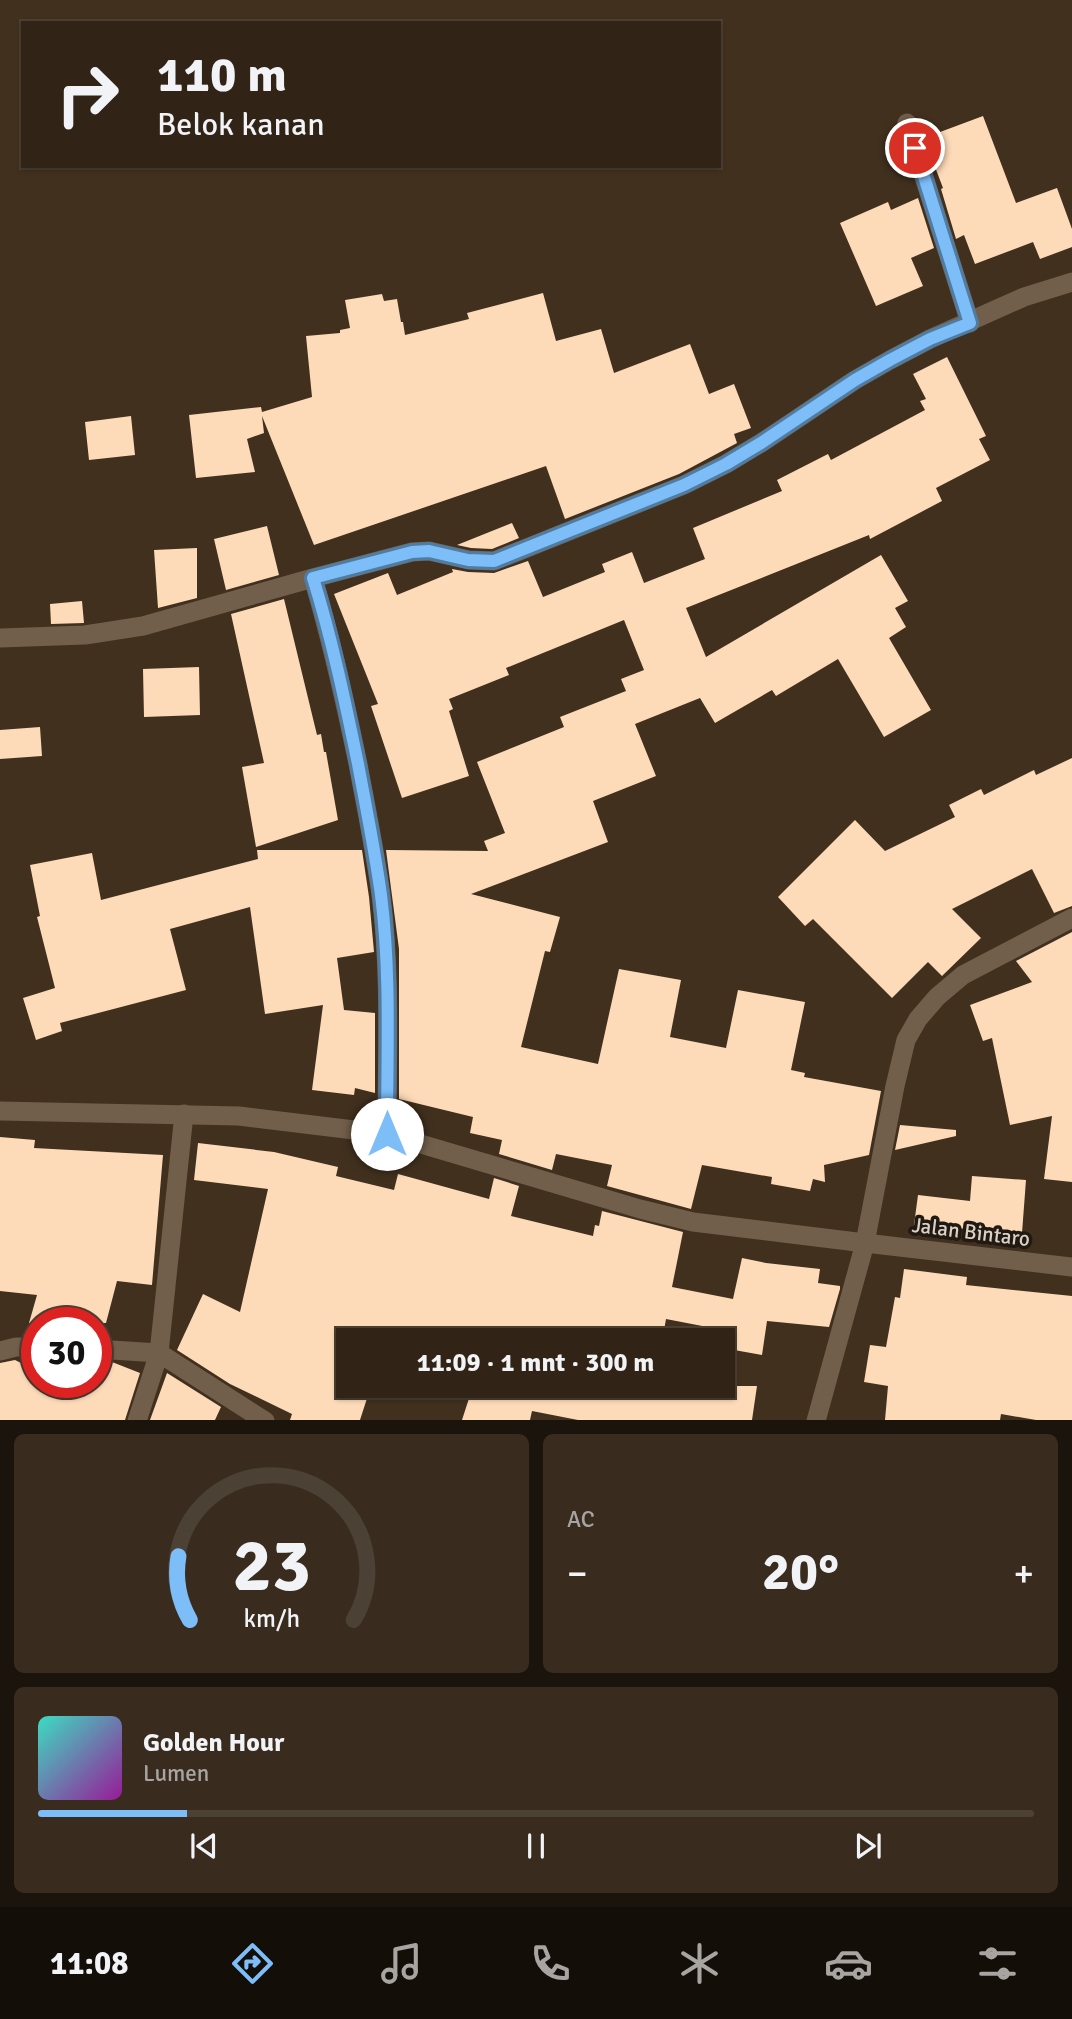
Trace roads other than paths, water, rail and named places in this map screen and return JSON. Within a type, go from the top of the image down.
[{"type":"street","points":[[907,123],[970,323]]},
{"type":"street","points":[[0,638],[85,635],[143,626],[412,552],[429,551],[468,560],[494,561],[695,480],[761,443],[855,380],[890,360],[1024,297],[1072,282]]},
{"type":"street","points":[[313,578],[348,714],[381,896],[387,981],[387,1134]]},
{"type":"street","points":[[816,1420],[864,1243],[906,1040],[918,1019],[937,997],[963,975],[1072,918]]},
{"type":"street","name":"Jalan Bintaro","points":[[0,1111],[239,1115],[387,1134],[680,1219],[1072,1267]]},
{"type":"street","points":[[137,1420],[159,1353],[184,1114]]},
{"type":"street","points":[[0,1351],[21,1347]]},
{"type":"street","points":[[112,1350],[159,1353],[265,1420]]}]
